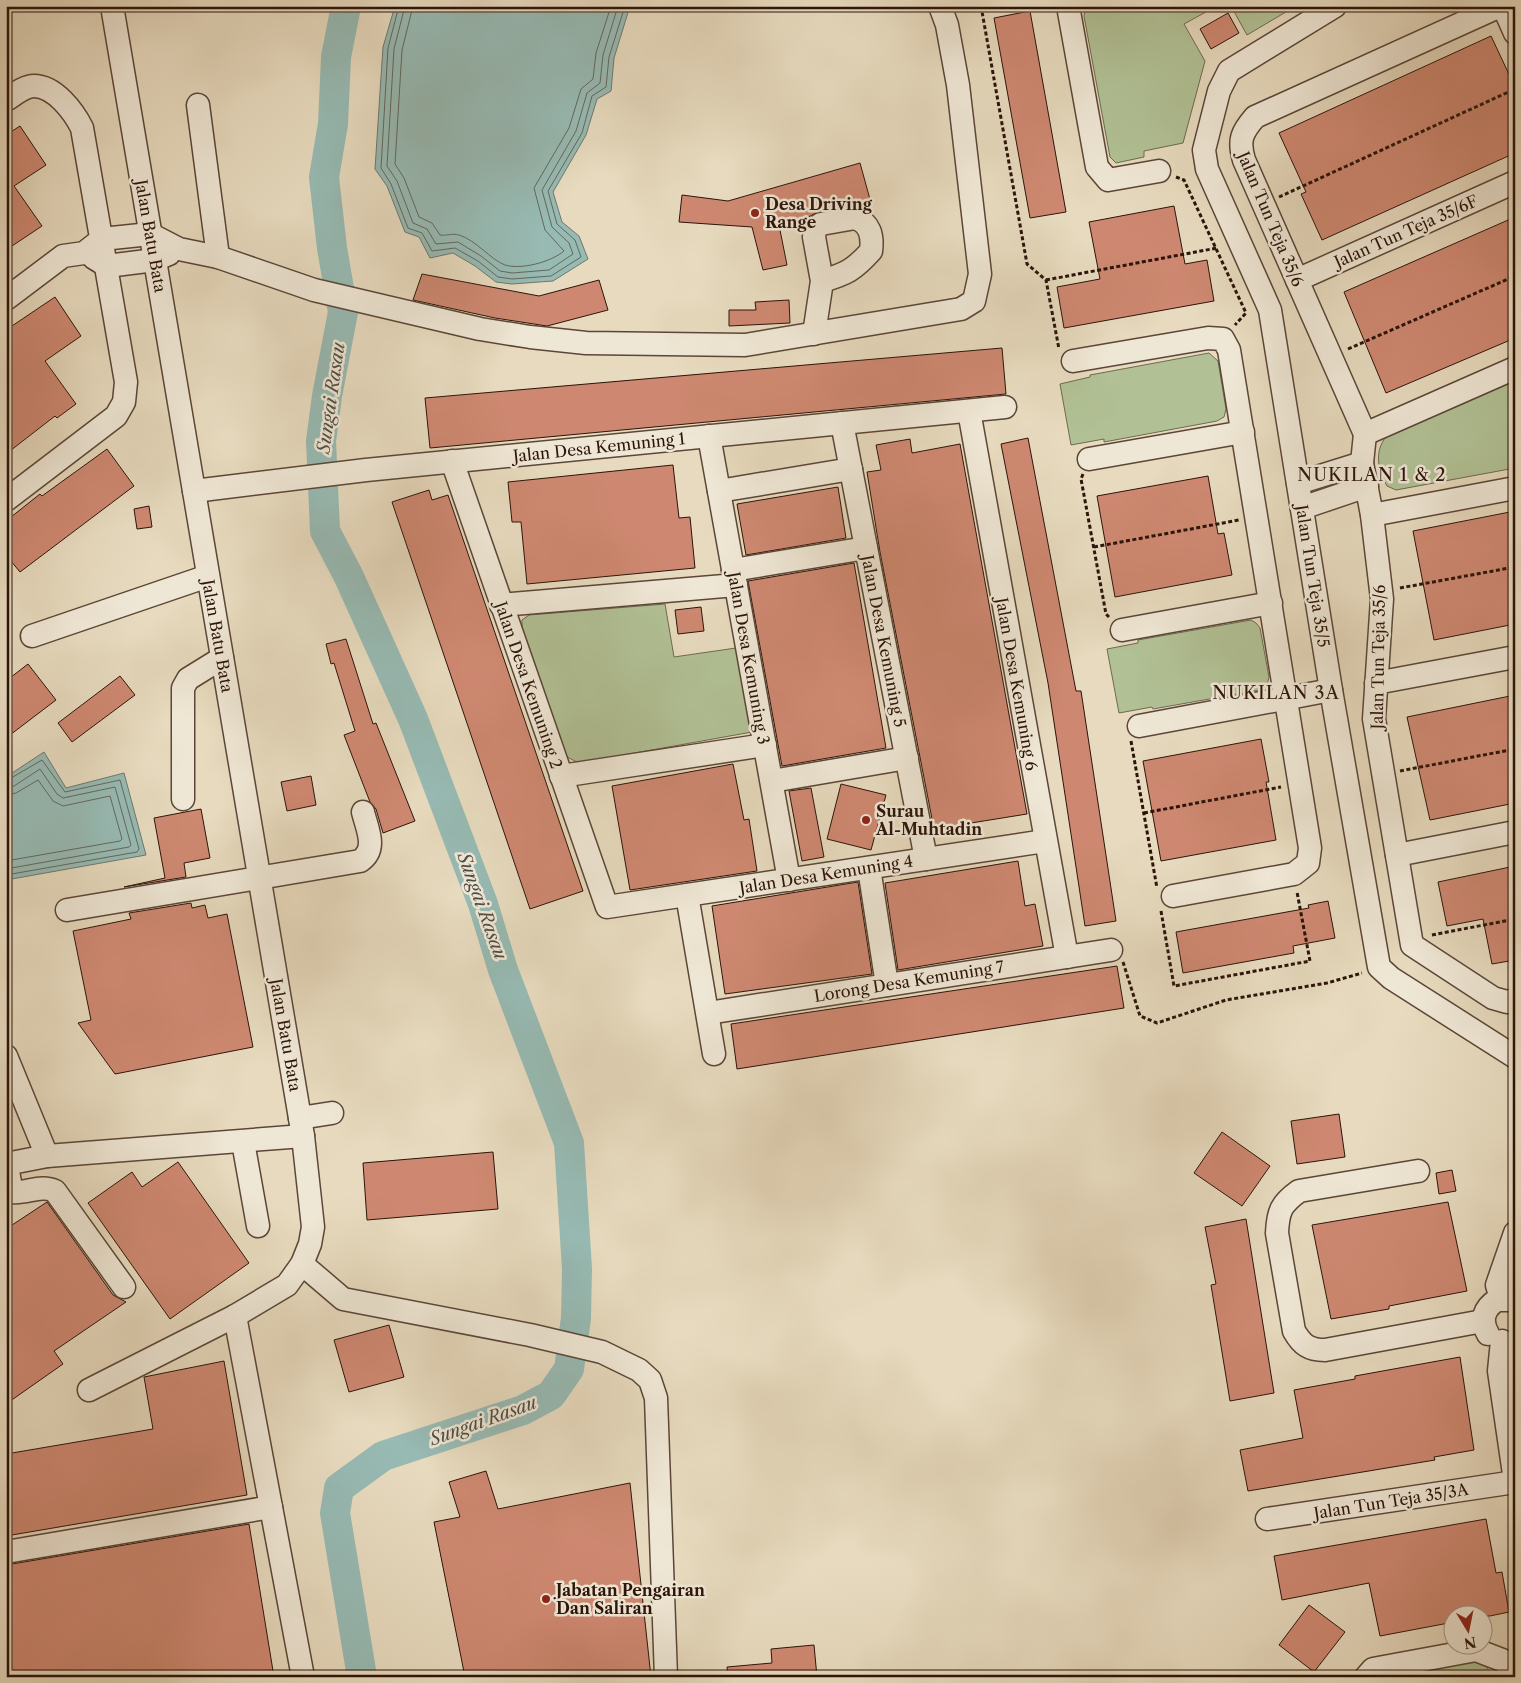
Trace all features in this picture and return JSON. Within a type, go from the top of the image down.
[{"type":"street","name":"Jalan Batu Bata","points":[[89,1390],[235,1316],[287,1285],[302,1264],[310,1244],[313,1227],[302,1127],[112,6]]},
{"type":"street","points":[[6,299],[63,256],[84,253],[102,239],[150,234],[179,250],[218,258],[314,290],[480,328],[530,337],[586,343],[745,345],[962,309],[974,301],[980,274],[958,85],[947,25],[940,6]]},
{"type":"street","points":[[1068,6],[1097,167],[1108,180],[1159,171]]},
{"type":"street","name":"Jalan Tun Teja 35/5","points":[[1335,6],[1229,71],[1219,91],[1204,150],[1207,169],[1270,310],[1331,690],[1379,968]]},
{"type":"street","points":[[1502,6],[1515,33]]},
{"type":"street","name":"Jalan Tun Teja 35/6","points":[[1412,942],[1374,719],[1381,592],[1372,515],[1362,462],[1365,434],[1263,204],[1244,160],[1240,145],[1243,130],[1255,117],[1502,6]]},
{"type":"street","points":[[6,100],[17,92],[34,86],[48,90],[75,113],[82,128],[126,382],[124,402],[116,416],[6,500]]},
{"type":"street","points":[[198,105],[218,258]]},
{"type":"street","name":"Jalan Tun Teja 35/6F","points":[[1297,280],[1515,182]]},
{"type":"street","points":[[84,253],[107,266],[155,260],[179,250]]},
{"type":"street","points":[[814,334],[822,281]]},
{"type":"street","points":[[1073,361],[1208,338],[1223,339],[1230,350],[1310,848],[1308,863],[1294,874],[1172,896]]},
{"type":"street","points":[[1365,434],[1515,368]]},
{"type":"street","name":"Jalan Desa Kemuning 1","points":[[194,491],[452,461],[1005,407]]},
{"type":"street","name":"Jalan Desa Kemuning 6","points":[[969,411],[1067,957]]},
{"type":"street","name":"Jalan Desa Kemuning 5","points":[[842,423],[926,859]]},
{"type":"street","points":[[1089,460],[1243,432]]},
{"type":"street","name":"Jalan Desa Kemuning 3","points":[[709,436],[790,880]]},
{"type":"street","name":"Jalan Desa Kemuning 2","points":[[452,461],[607,908]]},
{"type":"street","points":[[1298,483],[1362,462]]},
{"type":"street","points":[[719,491],[851,469]]},
{"type":"street","points":[[1302,508],[1367,486]]},
{"type":"street","points":[[1372,515],[1515,488]]},
{"type":"street","points":[[502,605],[734,578],[866,548]]},
{"type":"street","points":[[32,636],[208,576]]},
{"type":"street","points":[[1122,630],[1271,603]]},
{"type":"street","points":[[183,799],[183,688],[188,679],[222,658]]},
{"type":"street","points":[[1376,683],[1515,658]]},
{"type":"street","points":[[1139,726],[1331,690]]},
{"type":"street","points":[[561,776],[765,745]]},
{"type":"street","points":[[772,781],[907,758]]},
{"type":"street","points":[[67,910],[360,861],[368,855],[371,847],[362,812]]},
{"type":"street","points":[[1397,855],[1515,832]]},
{"type":"street","name":"Jalan Desa Kemuning 4","points":[[607,908],[1045,841]]},
{"type":"street","points":[[869,868],[887,985]]},
{"type":"street","points":[[687,895],[714,1054]]},
{"type":"street","points":[[1412,942],[1493,998],[1507,1002],[1515,1000]]},
{"type":"street","name":"Lorong Desa Kemuning 7","points":[[708,1012],[1111,950]]},
{"type":"street","points":[[1379,968],[1391,978],[1515,1057]]},
{"type":"street","points":[[6,1056],[47,1156]]},
{"type":"street","points":[[124,1287],[55,1191],[40,1188],[20,1193],[12,1192],[6,1164],[47,1156],[243,1142],[302,1127],[332,1113]]},
{"type":"street","points":[[243,1142],[258,1226]]},
{"type":"street","points":[[1418,1170],[1298,1191],[1284,1202],[1278,1217],[1277,1233],[1294,1331],[1300,1342],[1312,1350],[1325,1350],[1483,1321]]},
{"type":"street","points":[[1515,1233],[1498,1284],[1511,1298],[1487,1308],[1483,1321],[1488,1333],[1508,1341],[1499,1371],[1515,1481]]},
{"type":"street","points":[[302,1264],[343,1299],[530,1335],[602,1352],[640,1370],[650,1380],[656,1398],[666,1677]]},
{"type":"street","points":[[235,1316],[303,1677]]},
{"type":"street","name":"Jalan Tun Teja 35/3A","points":[[1267,1519],[1515,1481]]},
{"type":"street","points":[[6,1552],[271,1507]]},
{"type":"street","points":[[1366,1677],[1373,1669],[1476,1650],[1502,1660],[1515,1669],[1510,1677]]},
{"type":"path","points":[[981,6],[1027,264],[1046,280],[1060,354],[1073,361]]},
{"type":"path","points":[[1263,204],[1515,89]]},
{"type":"path","points":[[1159,171],[1184,180],[1246,313],[1223,339]]},
{"type":"path","points":[[1046,280],[1217,248]]},
{"type":"path","points":[[1332,356],[1515,276]]},
{"type":"path","points":[[1089,460],[1081,479],[1106,614],[1122,630]]},
{"type":"path","points":[[1094,547],[1256,517]]},
{"type":"path","points":[[1381,592],[1515,567]]},
{"type":"path","points":[[1383,774],[1515,749]]},
{"type":"path","points":[[1144,813],[1300,784]]},
{"type":"path","points":[[1412,942],[1515,919]]},
{"type":"path","points":[[1111,950],[1120,955],[1140,1016],[1157,1023],[1226,1000],[1327,983],[1379,968]]},
{"type":"green space","points":[[1086,6],[1217,6],[1184,24],[1205,61],[1183,143],[1144,151],[1144,157],[1116,163],[1110,157],[1084,16]]},
{"type":"green space","points":[[1231,6],[1296,6],[1247,35]]},
{"type":"green space","points":[[1209,353],[1218,361],[1226,409],[1224,417],[1217,421],[1104,442],[1104,439],[1071,445],[1060,384],[1090,377],[1090,375]]},
{"type":"green space","points":[[1515,381],[1515,468],[1396,490],[1387,486],[1381,474],[1379,461],[1380,448],[1386,437]]},
{"type":"green space","points":[[665,604],[674,657],[736,648],[752,732],[579,763],[561,754],[522,630],[522,620],[529,615]]},
{"type":"green space","points":[[1251,620],[1260,628],[1269,677],[1267,685],[1260,690],[1153,709],[1152,707],[1119,713],[1107,649],[1138,643],[1138,640]]},
{"type":"green space","points":[[1472,1661],[1485,1664],[1492,1677],[1381,1677]]},
{"type":"water","points":[[395,6],[630,6],[614,58],[611,91],[597,99],[586,135],[553,192],[562,222],[579,236],[588,259],[553,281],[512,284],[496,282],[475,266],[453,253],[430,258],[419,237],[405,232],[387,186],[375,169],[383,47]]},
{"type":"water","points":[[44,752],[66,788],[124,773],[146,855],[6,880],[6,777]]},
{"type":"building","points":[[1030,11],[1066,212],[1030,218],[994,18]]},
{"type":"building","points":[[1228,13],[1239,33],[1211,49],[1200,29]]},
{"type":"building","points":[[1491,36],[1515,87],[1515,153],[1322,240],[1301,194],[1306,192],[1279,133]]},
{"type":"building","points":[[20,126],[46,165],[14,186],[42,226],[6,250],[6,135]]},
{"type":"building","name":"Desa Driving Range","points":[[860,163],[871,203],[819,211],[807,218],[779,225],[787,265],[763,270],[752,227],[679,222],[682,195],[728,201]]},
{"type":"building","points":[[1174,206],[1185,264],[1207,260],[1214,301],[1064,328],[1057,287],[1100,279],[1089,222]]},
{"type":"building","points":[[1515,217],[1515,338],[1386,393],[1344,292]]},
{"type":"building","points":[[422,274],[539,296],[599,280],[608,310],[547,326],[495,318],[413,300]]},
{"type":"building","points":[[55,297],[81,336],[45,361],[76,404],[57,418],[55,416],[6,454],[6,330]]},
{"type":"building","points":[[789,300],[790,323],[729,326],[729,310],[756,310],[755,302]]},
{"type":"building","points":[[1002,348],[1006,394],[430,448],[425,398]]},
{"type":"building","points":[[1028,438],[1076,691],[1081,691],[1116,921],[1085,926],[1048,683],[1001,444]]},
{"type":"building","points":[[910,439],[912,453],[960,444],[1027,814],[934,829],[880,552],[867,472],[881,470],[876,445]]},
{"type":"building","points":[[107,449],[134,486],[20,572],[6,555],[6,521],[40,494],[42,496]]},
{"type":"building","points":[[673,465],[679,518],[690,517],[695,568],[527,584],[521,522],[512,522],[508,482]]},
{"type":"building","points":[[1208,476],[1218,534],[1224,533],[1232,575],[1115,597],[1097,496]]},
{"type":"building","points":[[838,487],[846,538],[746,555],[737,504]]},
{"type":"building","points":[[429,490],[432,500],[448,495],[583,891],[530,909],[392,502]]},
{"type":"building","points":[[149,506],[152,527],[137,529],[134,509]]},
{"type":"building","points":[[1515,511],[1515,624],[1434,640],[1413,531]]},
{"type":"building","points":[[854,563],[886,748],[782,766],[748,581]]},
{"type":"building","points":[[701,607],[704,631],[678,634],[675,610]]},
{"type":"building","points":[[346,639],[373,724],[376,723],[415,821],[383,833],[376,809],[370,802],[344,735],[355,731],[334,663],[331,664],[326,644]]},
{"type":"building","points":[[28,664],[56,700],[6,738],[6,681]]},
{"type":"building","points":[[120,676],[135,695],[72,742],[58,723]]},
{"type":"building","points":[[1515,695],[1515,803],[1430,820],[1407,717]]},
{"type":"building","points":[[1261,739],[1269,782],[1266,782],[1276,840],[1161,861],[1143,761]]},
{"type":"building","points":[[733,764],[744,820],[749,819],[757,871],[630,890],[612,786]]},
{"type":"building","points":[[311,776],[316,805],[287,811],[281,782]]},
{"type":"building","points":[[841,784],[886,795],[871,850],[827,839]]},
{"type":"building","points":[[811,788],[824,857],[802,861],[789,791]]},
{"type":"building","points":[[201,809],[210,858],[184,863],[186,877],[124,887],[165,878],[154,818]]},
{"type":"building","points":[[1018,861],[1025,906],[1035,904],[1043,946],[898,970],[885,883]]},
{"type":"building","points":[[1515,866],[1515,960],[1492,964],[1483,919],[1447,926],[1438,882]]},
{"type":"building","points":[[858,882],[872,974],[725,994],[712,906]]},
{"type":"building","points":[[1328,901],[1335,938],[1293,946],[1294,953],[1183,973],[1176,932],[1309,908],[1308,905]]},
{"type":"building","points":[[191,903],[192,908],[205,905],[208,918],[227,914],[253,1047],[115,1074],[78,1023],[91,1020],[73,931],[131,919],[129,913]]},
{"type":"building","points":[[1117,966],[1124,1008],[737,1069],[731,1024]]},
{"type":"building","points":[[1339,1114],[1345,1157],[1297,1164],[1291,1121]]},
{"type":"building","points":[[1222,1132],[1270,1166],[1242,1206],[1194,1173]]},
{"type":"building","points":[[493,1152],[498,1209],[367,1220],[363,1163]]},
{"type":"building","points":[[178,1162],[249,1263],[170,1319],[88,1203],[132,1172],[142,1187]]},
{"type":"building","points":[[1452,1170],[1456,1191],[1439,1194],[1436,1173]]},
{"type":"building","points":[[47,1202],[113,1295],[126,1302],[54,1351],[63,1364],[6,1404],[6,1229]]},
{"type":"building","points":[[1448,1202],[1467,1291],[1389,1306],[1389,1309],[1331,1319],[1312,1225]]},
{"type":"building","points":[[1246,1219],[1274,1393],[1230,1401],[1211,1285],[1216,1284],[1205,1227]]},
{"type":"building","points":[[389,1325],[404,1377],[349,1392],[334,1340]]},
{"type":"building","points":[[1460,1357],[1474,1450],[1434,1457],[1435,1460],[1248,1491],[1240,1450],[1303,1438],[1294,1390],[1355,1379],[1355,1376]]},
{"type":"building","points":[[224,1361],[247,1495],[6,1536],[6,1454],[153,1429],[144,1377]]},
{"type":"building","name":"Jabatan Pengairan Dan Saliran","points":[[486,1471],[498,1509],[630,1483],[651,1677],[465,1677],[434,1522],[460,1517],[449,1482]]},
{"type":"building","points":[[1486,1519],[1496,1573],[1502,1572],[1509,1612],[1494,1615],[1494,1606],[1444,1606],[1444,1624],[1380,1636],[1369,1583],[1282,1600],[1274,1556]]},
{"type":"building","points":[[249,1524],[274,1677],[6,1677],[6,1565]]},
{"type":"building","points":[[1309,1605],[1345,1632],[1314,1672],[1279,1645]]},
{"type":"building","points":[[814,1645],[817,1677],[728,1677],[727,1667],[772,1663],[771,1649]]},
{"type":"waterway","name":"Sungai Rasau","points":[[346,6],[336,57],[333,124],[324,177],[332,248],[343,312],[327,396],[321,441],[325,531],[349,577],[413,719],[483,904],[503,970],[569,1143],[577,1269],[576,1318],[569,1369],[551,1395],[523,1410],[383,1456],[339,1488],[335,1513],[362,1677]]},
{"type":"place","name":"Desa Driving Range","points":[[755,213]]},
{"type":"place","name":"Surau Al-Muhtadin","points":[[866,820]]},
{"type":"place","name":"Jabatan Pengairan Dan Saliran","points":[[546,1599]]},
{"type":"district","name":"NUKILAN 1 & 2","points":[[1372,475]]},
{"type":"district","name":"NUKILAN 3A","points":[[1276,693]]}]
